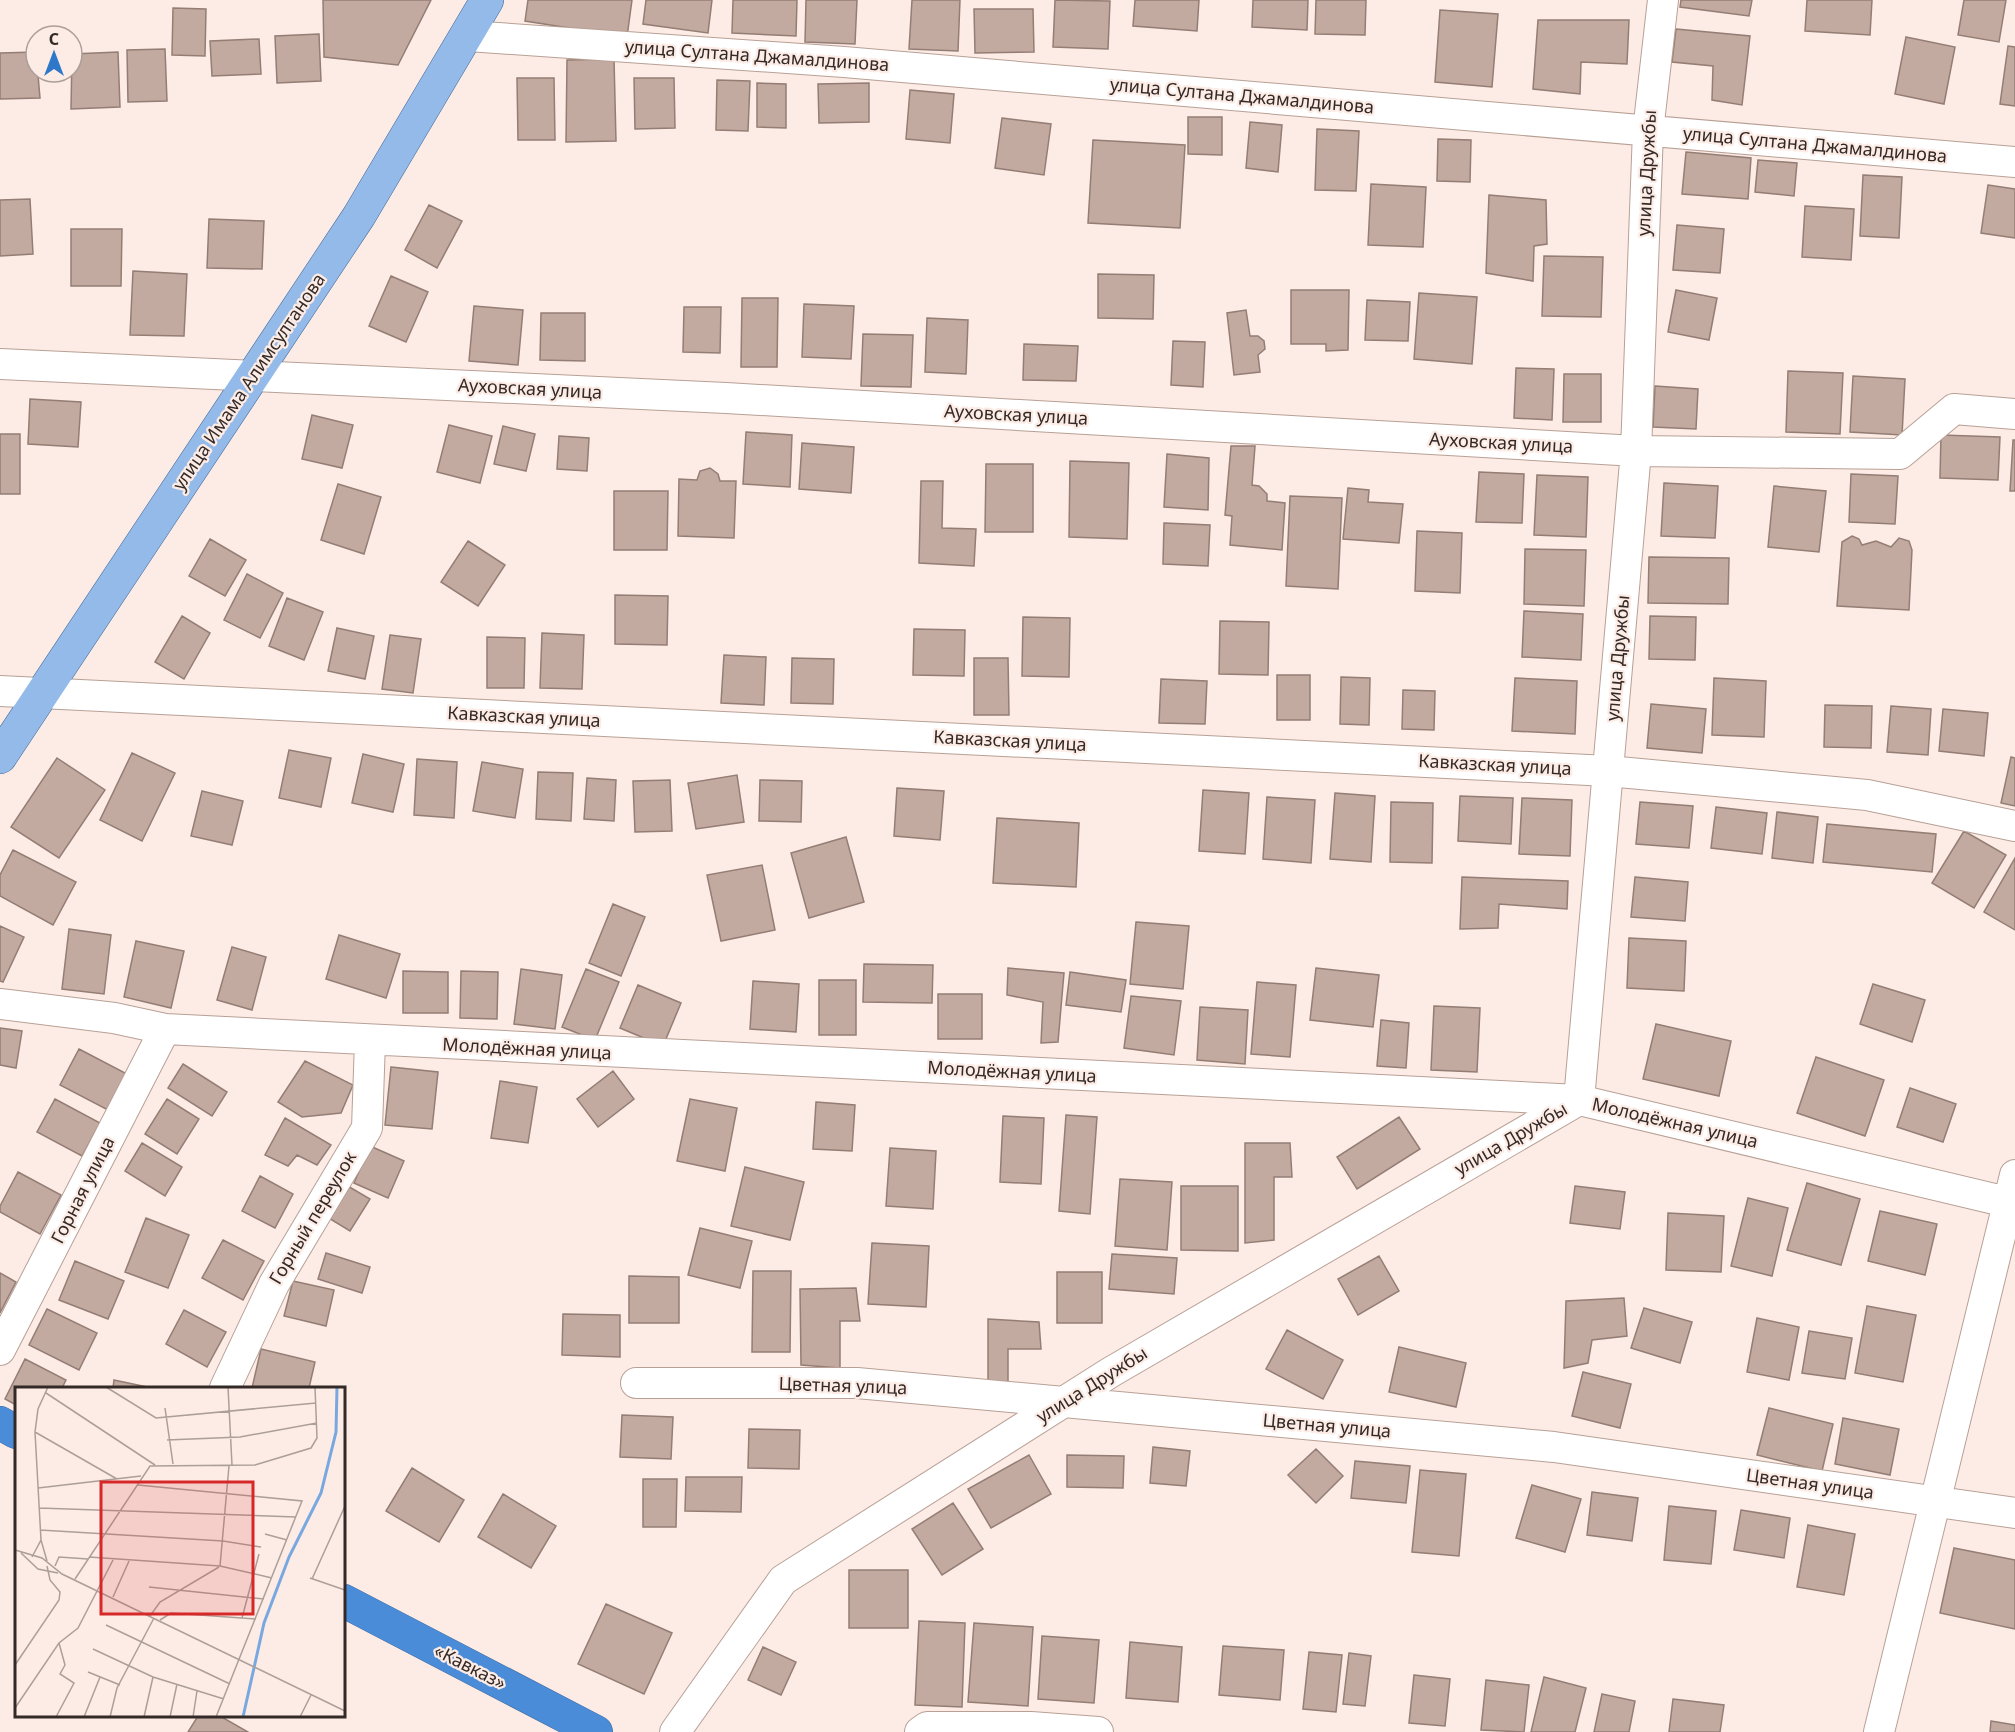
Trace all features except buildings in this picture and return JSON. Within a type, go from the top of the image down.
[{"type":"highway","points":[[0,1423],[15,1431]]},
{"type":"highway","name":"«Кавказ»","points":[[345,1602],[596,1732]]},
{"type":"main road","name":"улица Имама Алимсултанова","points":[[0,757],[359,216],[468,36],[487,0]]},
{"type":"street","name":"улица Дружбы","points":[[675,1732],[783,1580],[1121,1366],[1579,1100],[1636,450],[1648,131],[1663,0]]},
{"type":"street","name":"улица Султана Джамалдинова","points":[[468,36],[844,62],[2015,162]]},
{"type":"street","name":"Ауховская улица","points":[[0,364],[726,398],[1636,450],[1900,454],[1954,410],[2015,414]]},
{"type":"street","name":"Кавказская улица","points":[[0,691],[1608,771],[1867,795],[2015,826]]},
{"type":"street","name":"Молодёжная улица","points":[[0,1004],[114,1018],[165,1029],[1579,1100],[2013,1194]]},
{"type":"street","name":"Горная улица","points":[[0,1350],[165,1029]]},
{"type":"street","name":"Горный переулок","points":[[226,1387],[274,1284],[367,1128],[370,1041]]},
{"type":"street","points":[[1879,1732],[2013,1194]]},
{"type":"street","name":"Цветная улица","points":[[636,1383],[857,1383],[1554,1447],[2015,1514]]},
{"type":"street","points":[[920,1732],[927,1727],[1031,1727],[1098,1732]]}]
